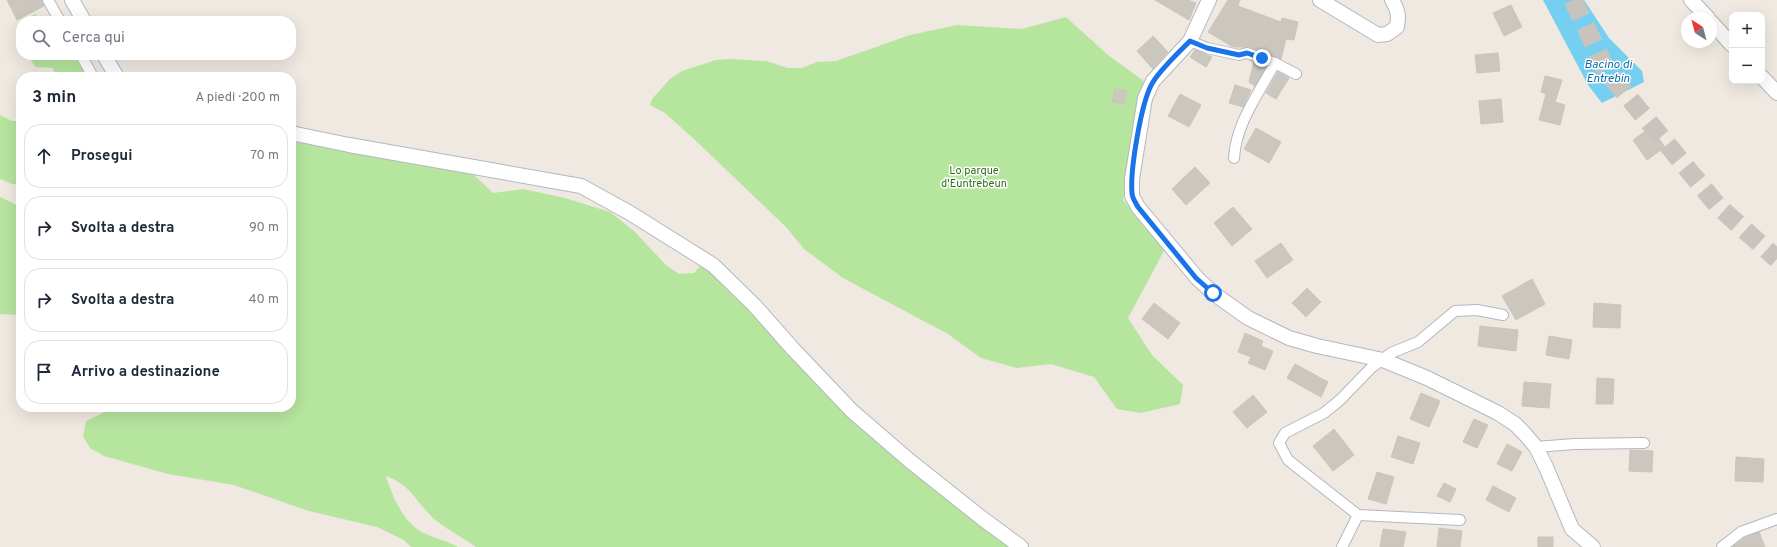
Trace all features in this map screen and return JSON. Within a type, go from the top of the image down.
[{"type":"street","points":[[48,0],[57,16]]},
{"type":"street","points":[[72,0],[81,16]]},
{"type":"street","points":[[1209,0],[1190,41],[1153,81],[1145,98],[1132,179],[1132,196],[1138,207],[1196,278],[1213,293],[1248,318],[1289,338],[1317,346],[1383,360],[1427,378],[1498,413],[1524,433],[1536,447],[1572,529],[1593,547]]},
{"type":"street","points":[[1320,0],[1378,35],[1387,34],[1397,27],[1397,9],[1392,0]]},
{"type":"street","points":[[1691,0],[1702,12]]},
{"type":"street","points":[[1717,28],[1729,41]]},
{"type":"street","points":[[1190,41],[1207,48],[1239,55],[1247,53],[1276,63],[1296,74]]},
{"type":"street","points":[[83,60],[91,72]]},
{"type":"street","points":[[107,60],[114,72]]},
{"type":"street","points":[[1234,158],[1235,146],[1243,120],[1276,63]]},
{"type":"street","points":[[1765,80],[1777,94]]},
{"type":"street","points":[[296,134],[349,145],[581,186],[630,213],[713,265],[756,306],[793,349],[852,411],[916,466],[982,519],[1021,547]]},
{"type":"street","points":[[1460,520],[1358,515],[1288,460],[1279,443],[1286,433],[1324,413],[1340,400],[1371,368],[1391,353],[1418,342],[1455,311],[1477,310],[1503,315]]},
{"type":"street","points":[[1536,447],[1574,444],[1644,443]]},
{"type":"street","points":[[1342,547],[1358,515]]},
{"type":"street","points":[[1722,547],[1741,532],[1777,520]]},
{"type":"green space","name":"Lo parque d'Euntrebeun","points":[[1066,17],[1108,55],[1145,82],[1136,112],[1123,200],[1165,249],[1128,318],[1152,355],[1183,385],[1180,404],[1141,413],[1117,409],[1094,377],[1051,364],[1017,368],[981,358],[948,334],[843,278],[804,249],[786,227],[694,139],[665,113],[650,105],[652,99],[670,79],[682,71],[716,60],[730,59],[766,61],[788,68],[802,68],[817,62],[836,61],[910,35],[957,25],[1022,29]]},
{"type":"green space","points":[[31,60],[84,60],[90,72],[54,72],[53,68],[35,67]]},
{"type":"green space","points":[[0,115],[12,121],[16,121],[16,184],[0,179]]},
{"type":"green space","points":[[296,141],[474,175],[493,193],[523,189],[565,198],[610,212],[634,231],[666,265],[679,274],[694,273],[701,265],[737,296],[790,357],[846,411],[1013,547],[476,547],[435,520],[411,492],[401,484],[386,476],[400,510],[411,524],[426,534],[458,547],[411,547],[404,540],[377,527],[309,511],[234,485],[168,474],[104,456],[90,448],[83,436],[86,421],[104,412],[296,412]]},
{"type":"green space","points":[[0,197],[16,205],[16,315],[0,314]]},
{"type":"water","name":"Bacino di Entrebin","points":[[1543,0],[1584,0],[1609,38],[1642,71],[1644,82],[1602,103],[1588,85]]},
{"type":"building","points":[[7,0],[42,0],[44,6],[25,16],[16,16],[16,18]]},
{"type":"building","points":[[1155,0],[1188,0],[1196,3],[1189,20]]},
{"type":"building","points":[[1228,0],[1240,0],[1238,6],[1281,22],[1282,18],[1298,22],[1294,40],[1286,39],[1281,59],[1249,47],[1233,47],[1208,32]]},
{"type":"building","points":[[1511,5],[1522,27],[1504,36],[1493,13]]},
{"type":"building","points":[[1153,36],[1168,52],[1153,69],[1137,51]]},
{"type":"building","points":[[1195,50],[1212,57],[1206,67],[1190,57]]},
{"type":"building","points":[[1498,53],[1500,71],[1477,73],[1475,55]]},
{"type":"building","points":[[1254,62],[1266,67],[1255,86],[1249,82]]},
{"type":"building","points":[[1278,72],[1289,78],[1276,99],[1266,93]]},
{"type":"building","points":[[1545,76],[1562,80],[1555,102],[1565,105],[1560,125],[1539,120],[1546,94],[1541,92]]},
{"type":"building","points":[[1235,85],[1251,90],[1243,107],[1229,103]]},
{"type":"building","points":[[1115,89],[1127,91],[1124,104],[1112,102]]},
{"type":"building","points":[[1180,94],[1201,105],[1189,127],[1168,116]]},
{"type":"building","points":[[1501,99],[1503,122],[1481,124],[1479,101]]},
{"type":"building","points":[[1651,127],[1665,147],[1647,160],[1633,140]]},
{"type":"building","points":[[1256,128],[1281,142],[1269,163],[1244,149]]},
{"type":"building","points":[[1195,167],[1210,183],[1186,205],[1172,189]]},
{"type":"building","points":[[1233,207],[1252,229],[1232,246],[1214,223]]},
{"type":"building","points":[[1281,243],[1293,260],[1267,278],[1255,261]]},
{"type":"building","points":[[1532,279],[1545,304],[1516,320],[1502,296]]},
{"type":"building","points":[[1307,288],[1321,302],[1306,317],[1292,303]]},
{"type":"building","points":[[1154,303],[1180,323],[1168,339],[1142,319]]},
{"type":"building","points":[[1594,303],[1621,305],[1620,328],[1593,327]]},
{"type":"building","points":[[1480,326],[1518,330],[1516,351],[1478,346]]},
{"type":"building","points":[[1245,333],[1263,341],[1261,346],[1273,351],[1265,370],[1248,363],[1251,357],[1238,352]]},
{"type":"building","points":[[1549,336],[1572,340],[1569,359],[1546,355]]},
{"type":"building","points":[[1295,364],[1328,382],[1321,397],[1287,378]]},
{"type":"building","points":[[1597,378],[1614,379],[1613,404],[1596,404]]},
{"type":"building","points":[[1524,382],[1551,384],[1549,408],[1522,406]]},
{"type":"building","points":[[1421,393],[1440,401],[1429,427],[1410,419]]},
{"type":"building","points":[[1253,395],[1267,412],[1247,428],[1233,412]]},
{"type":"building","points":[[1474,419],[1488,425],[1477,448],[1463,442]]},
{"type":"building","points":[[1334,429],[1354,455],[1333,471],[1313,446]]},
{"type":"building","points":[[1398,436],[1420,443],[1413,464],[1391,457]]},
{"type":"building","points":[[1507,444],[1522,452],[1512,471],[1497,464]]},
{"type":"building","points":[[1630,450],[1653,451],[1652,472],[1629,471]]},
{"type":"building","points":[[1736,457],[1764,459],[1763,482],[1735,481]]},
{"type":"building","points":[[1377,472],[1394,477],[1386,504],[1368,499]]},
{"type":"building","points":[[1444,483],[1456,489],[1450,502],[1437,496]]},
{"type":"building","points":[[1493,486],[1516,498],[1509,512],[1486,500]]},
{"type":"building","points":[[1439,528],[1462,531],[1460,547],[1437,547]]},
{"type":"building","points":[[1383,529],[1406,532],[1403,547],[1380,547]]},
{"type":"building","points":[[1759,532],[1765,547],[1732,547],[1743,539]]},
{"type":"building","points":[[1538,537],[1553,537],[1553,547],[1538,547]]},
{"type":"tunnel","points":[[1573,0],[1606,70],[1718,206],[1777,259]]},
{"type":"route","points":[[1213,293],[1196,278],[1138,207],[1132,196],[1132,179],[1145,98],[1153,81],[1190,41],[1207,48],[1223,50],[1239,55],[1247,53],[1262,58]]}]
